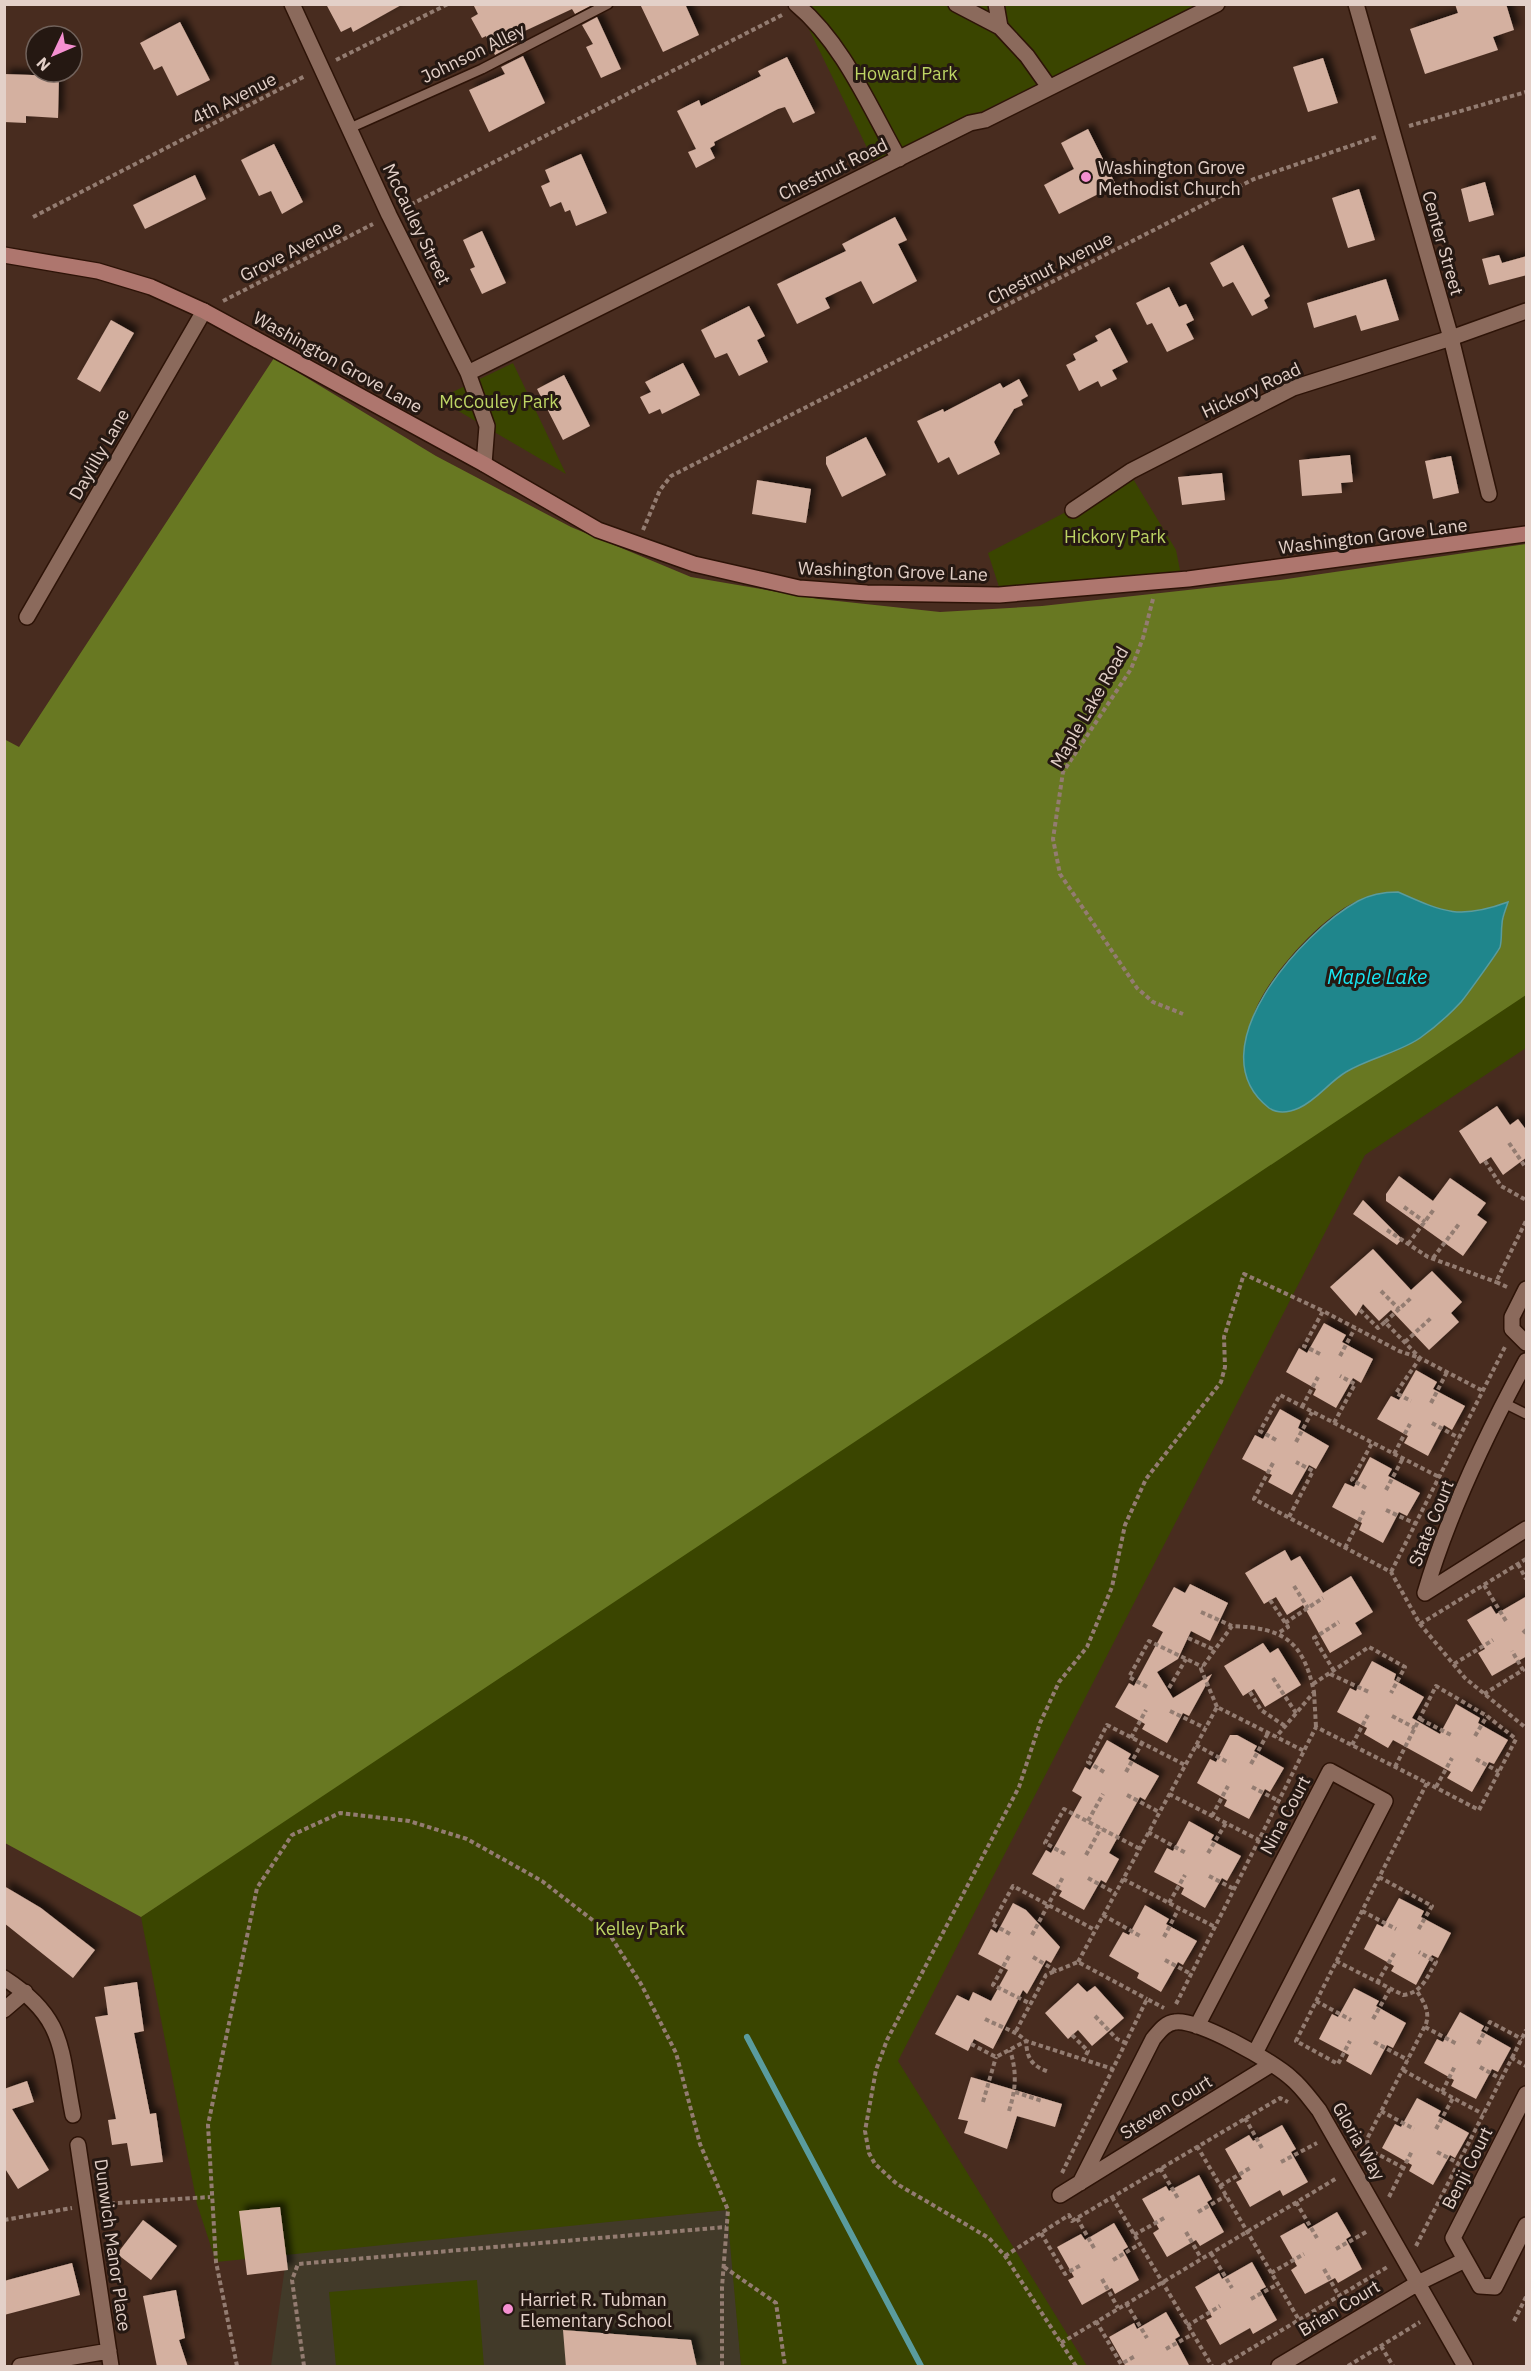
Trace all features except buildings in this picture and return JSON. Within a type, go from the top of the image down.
[{"type":"street","name":"McCauley Street","points":[[292,4],[389,215],[468,373],[487,426],[484,464]]},
{"type":"street","points":[[956,4],[1000,27],[1027,56],[1049,87]]},
{"type":"street","points":[[996,4],[1000,27]]},
{"type":"street","name":"Chestnut Road","points":[[468,373],[970,123],[985,120],[1217,4]]},
{"type":"street","name":"Center Street","points":[[1356,4],[1390,132],[1450,338],[1489,494]]},
{"type":"street","points":[[797,5],[818,23],[899,159]]},
{"type":"street","name":"Washington Grove Lane","points":[[4,255],[98,272],[151,287],[204,311],[484,464],[598,530],[694,564],[789,586],[856,592],[979,596],[1210,577],[1527,534]]},
{"type":"street","name":"Daylilly Lane","points":[[27,617],[204,311]]},
{"type":"street","name":"Hickory Road","points":[[1073,510],[1131,471],[1293,388],[1527,311]]},
{"type":"street","points":[[1517,1340],[1512,1329],[1512,1317],[1520,1289]]},
{"type":"street","name":"State Court","points":[[1527,1361],[1504,1403],[1436,1554],[1425,1593],[1527,1529]]},
{"type":"street","name":"Nina Court","points":[[1197,2025],[1329,1771],[1386,1801],[1255,2053]]},
{"type":"street","points":[[4,1978],[26,1992],[49,2016],[57,2032],[73,2115]]},
{"type":"street","points":[[4,2010],[26,1992]]},
{"type":"street","name":"Gloria Way","points":[[1153,2039],[1165,2025],[1176,2021],[1197,2025],[1255,2053],[1291,2078],[1319,2110],[1465,2367]]},
{"type":"street","name":"Steven Court","points":[[1063,2202],[1080,2183],[1153,2039]]},
{"type":"street","name":"Steven Court","points":[[1080,2183],[1272,2064]]},
{"type":"street","name":"Benji Court","points":[[1527,2094],[1453,2238],[1480,2286],[1495,2287],[1527,2225]]},
{"type":"street","name":"Dunwich Manor Place","points":[[78,2145],[111,2367]]},
{"type":"street","points":[[1418,2283],[1465,2260]]},
{"type":"street","name":"Brian Court","points":[[1279,2367],[1418,2283]]},
{"type":"street","name":"Dunwich Manor Place","points":[[20,2367],[108,2351]]},
{"type":"lane","name":"Johnson Alley","points":[[350,128],[482,69],[608,4]]},
{"type":"lane","points":[[1504,1403],[1527,1414]]},
{"type":"path","name":"4th Avenue","points":[[33,217],[448,4]]},
{"type":"path","name":"Grove Avenue","points":[[204,311],[797,5]]},
{"type":"path","name":"Chestnut Avenue","points":[[637,544],[660,490],[670,476],[1254,179],[1390,132],[1527,92]]},
{"type":"path","name":"Maple Lake Road","points":[[1158,581],[1143,638],[1131,669],[1063,772],[1053,839],[1060,874],[1137,988],[1153,1002],[1183,1014]]},
{"type":"path","points":[[1509,1143],[1527,1168]]},
{"type":"path","points":[[1485,1161],[1501,1186],[1527,1200]]},
{"type":"path","points":[[1404,1208],[1425,1222]]},
{"type":"path","points":[[1408,1244],[1435,1208]]},
{"type":"path","points":[[1496,1282],[1527,1221]]},
{"type":"path","points":[[1433,1258],[1459,1224]]},
{"type":"path","points":[[1387,1230],[1433,1258],[1520,1289]]},
{"type":"path","points":[[1076,2367],[1005,2256],[978,2229],[897,2184],[875,2164],[869,2152],[865,2131],[876,2070],[886,2040],[1019,1787],[1040,1723],[1059,1682],[1087,1647],[1112,1587],[1125,1525],[1146,1479],[1221,1382],[1225,1367],[1224,1337],[1244,1274],[1323,1311],[1399,1351],[1420,1358],[1483,1391]]},
{"type":"path","points":[[1381,1291],[1399,1309]]},
{"type":"path","points":[[1360,1310],[1378,1328],[1412,1298]]},
{"type":"path","points":[[1320,1354],[1304,1346],[1323,1311]]},
{"type":"path","points":[[1405,1342],[1431,1318]]},
{"type":"path","points":[[1386,1322],[1420,1358]]},
{"type":"path","points":[[1340,1356],[1356,1328]]},
{"type":"path","points":[[1391,1572],[1483,1391],[1517,1340]]},
{"type":"path","points":[[1412,1401],[1396,1393],[1420,1358]]},
{"type":"path","points":[[1431,1402],[1448,1372]]},
{"type":"path","points":[[1334,1423],[1355,1384],[1341,1376]]},
{"type":"path","points":[[1302,1407],[1318,1377]]},
{"type":"path","points":[[1276,1440],[1260,1431],[1280,1395],[1439,1477]]},
{"type":"path","points":[[1296,1442],[1312,1412]]},
{"type":"path","points":[[1432,1423],[1459,1438]]},
{"type":"path","points":[[1394,1454],[1410,1424]]},
{"type":"path","points":[[1366,1488],[1352,1480],[1372,1443]]},
{"type":"path","points":[[1386,1490],[1403,1458]]},
{"type":"path","points":[[1288,1518],[1313,1471],[1296,1462]]},
{"type":"path","points":[[1273,1463],[1254,1499],[1391,1572],[1420,1624],[1454,1664],[1484,1694],[1527,1728]]},
{"type":"path","points":[[1386,1510],[1416,1524]]},
{"type":"path","points":[[1345,1548],[1364,1511]]},
{"type":"path","points":[[1420,1624],[1527,1559]]},
{"type":"path","points":[[1518,1564],[1527,1579]]},
{"type":"path","points":[[1484,1585],[1506,1621]]},
{"type":"path","points":[[1294,1586],[1308,1608]]},
{"type":"path","points":[[1285,1623],[1323,1598]]},
{"type":"path","points":[[1270,1600],[1288,1627],[1278,1633]]},
{"type":"path","points":[[1174,2007],[1316,1727],[1313,1684],[1305,1660],[1278,1633],[1261,1627],[1232,1626],[1201,1612]]},
{"type":"path","points":[[1339,1622],[1314,1638],[1332,1672],[1369,1692]]},
{"type":"path","points":[[1232,1626],[1201,1670],[1217,1707],[1304,1751]]},
{"type":"path","points":[[1188,1638],[1215,1650]]},
{"type":"path","points":[[1454,1664],[1493,1640]]},
{"type":"path","points":[[1148,1688],[1130,1677],[1149,1641],[1203,1667]]},
{"type":"path","points":[[1313,1684],[1369,1647],[1405,1667],[1391,1693]]},
{"type":"path","points":[[1484,1694],[1523,1670],[1512,1651]]},
{"type":"path","points":[[1169,1688],[1186,1659]]},
{"type":"path","points":[[1273,1678],[1296,1713]]},
{"type":"path","points":[[1316,1727],[1479,1810],[1516,1739],[1487,1716],[1436,1686],[1395,1767]]},
{"type":"path","points":[[1250,1692],[1261,1710],[1285,1726]]},
{"type":"path","points":[[1276,1737],[1314,1692]]},
{"type":"path","points":[[1016,2031],[1046,1976],[1078,1962],[1217,1707]]},
{"type":"path","points":[[1131,1738],[1146,1710]]},
{"type":"path","points":[[1170,1711],[1205,1728]]},
{"type":"path","points":[[1352,1745],[1368,1714]]},
{"type":"path","points":[[1392,1716],[1415,1728]]},
{"type":"path","points":[[1475,1736],[1487,1716]]},
{"type":"path","points":[[1420,1719],[1453,1736]]},
{"type":"path","points":[[1104,1772],[1088,1762],[1107,1725],[1185,1766]]},
{"type":"path","points":[[1251,1764],[1268,1733]]},
{"type":"path","points":[[1126,1772],[1142,1743]]},
{"type":"path","points":[[1196,1745],[1229,1763]]},
{"type":"path","points":[[1436,1787],[1452,1758]]},
{"type":"path","points":[[1476,1759],[1499,1772]]},
{"type":"path","points":[[1350,2042],[1338,2064],[1296,2041],[1427,1783]]},
{"type":"path","points":[[1212,1816],[1228,1786]]},
{"type":"path","points":[[1252,1787],[1279,1801]]},
{"type":"path","points":[[1088,1821],[1102,1794]]},
{"type":"path","points":[[1169,1794],[1259,1840]]},
{"type":"path","points":[[1127,1795],[1159,1812]]},
{"type":"path","points":[[1065,1854],[1045,1843],[1064,1809],[1140,1849]]},
{"type":"path","points":[[237,2367],[216,2262],[208,2125],[257,1888],[292,1835],[340,1813],[409,1821],[467,1839],[542,1881],[608,1932],[641,1984],[676,2053],[700,2144],[728,2210],[723,2267],[722,2367]]},
{"type":"path","points":[[1208,1853],[1226,1823]]},
{"type":"path","points":[[1086,1855],[1101,1828]]},
{"type":"path","points":[[1148,1832],[1186,1852]]},
{"type":"path","points":[[1169,1903],[1185,1875]]},
{"type":"path","points":[[1209,1876],[1234,1889]]},
{"type":"path","points":[[1032,1935],[1063,1877]]},
{"type":"path","points":[[1379,1877],[1432,1906],[1418,1930]]},
{"type":"path","points":[[1088,1878],[1115,1893]]},
{"type":"path","points":[[1123,1879],[1215,1927]]},
{"type":"path","points":[[1010,1934],[992,1924],[1013,1886],[1095,1930]]},
{"type":"path","points":[[1164,1937],[1179,1908]]},
{"type":"path","points":[[1362,1911],[1396,1929]]},
{"type":"path","points":[[1103,1915],[1142,1937]]},
{"type":"path","points":[[1377,1983],[1395,1952]]},
{"type":"path","points":[[1336,1961],[1402,1995],[1417,1991],[1436,1962],[1419,1952]]},
{"type":"path","points":[[1009,1956],[993,1985],[1030,2004]]},
{"type":"path","points":[[1033,1958],[1056,1971]]},
{"type":"path","points":[[1165,1960],[1191,1974]]},
{"type":"path","points":[[1078,1962],[1169,2011]]},
{"type":"path","points":[[1373,2019],[1390,1989]]},
{"type":"path","points":[[1404,2168],[1372,2152],[1366,2144],[1429,2016],[1417,1991]]},
{"type":"path","points":[[1061,2174],[1147,1999]]},
{"type":"path","points":[[1316,2001],[1351,2020]]},
{"type":"path","points":[[1095,2016],[1117,2039],[1126,2043]]},
{"type":"path","points":[[985,2019],[1005,2030],[1016,2031],[1026,2041],[1113,2069]]},
{"type":"path","points":[[1478,2044],[1490,2022],[1522,2039]]},
{"type":"path","points":[[1425,2027],[1456,2044]]},
{"type":"path","points":[[1410,2238],[1416,2247],[1527,2030]]},
{"type":"path","points":[[1072,2035],[1088,2051],[1084,2059]]},
{"type":"path","points":[[983,2102],[996,2057],[1026,2041]]},
{"type":"path","points":[[1026,2041],[1026,2053],[1031,2062],[1036,2068],[1049,2072]]},
{"type":"path","points":[[1374,2042],[1408,2060]]},
{"type":"path","points":[[971,2044],[996,2057]]},
{"type":"path","points":[[1009,2111],[1015,2092],[1016,2070],[1010,2050]]},
{"type":"path","points":[[1512,2058],[1527,2066]]},
{"type":"path","points":[[1442,2092],[1455,2066]]},
{"type":"path","points":[[1480,2067],[1501,2079]]},
{"type":"path","points":[[1402,2070],[1483,2114]]},
{"type":"path","points":[[1015,2092],[1042,2101]]},
{"type":"path","points":[[1063,2202],[1072,2221],[1280,2098],[1292,2106]]},
{"type":"path","points":[[1436,2129],[1453,2098]]},
{"type":"path","points":[[1381,2111],[1414,2129]]},
{"type":"path","points":[[1245,2118],[1263,2150]]},
{"type":"path","points":[[1312,2134],[1322,2152]]},
{"type":"path","points":[[1281,2162],[1317,2143]]},
{"type":"path","points":[[1197,2146],[1299,2320]]},
{"type":"path","points":[[1387,2200],[1412,2151]]},
{"type":"path","points":[[1437,2152],[1458,2163]]},
{"type":"path","points":[[1160,2168],[1179,2200]]},
{"type":"path","points":[[1220,2186],[1250,2168]]},
{"type":"path","points":[[1332,2169],[1342,2186]]},
{"type":"path","points":[[1061,2343],[1337,2178]]},
{"type":"path","points":[[1198,2212],[1226,2196]]},
{"type":"path","points":[[1112,2197],[1212,2367]]},
{"type":"path","points":[[1296,2202],[1317,2238]]},
{"type":"path","points":[[1005,2256],[1069,2215]]},
{"type":"path","points":[[1134,2235],[1166,2217]]},
{"type":"path","points":[[1077,2218],[1094,2248]]},
{"type":"path","points":[[1363,2222],[1374,2239]]},
{"type":"path","points":[[304,2367],[292,2280],[298,2264],[726,2227]]},
{"type":"path","points":[[1336,2249],[1368,2230]]},
{"type":"path","points":[[1186,2232],[1201,2258]]},
{"type":"path","points":[[1041,2233],[1065,2274],[1081,2265]]},
{"type":"path","points":[[1113,2260],[1140,2244]]},
{"type":"path","points":[[1211,2253],[1232,2288]]},
{"type":"path","points":[[1271,2273],[1304,2254]]},
{"type":"path","points":[[1222,2367],[1389,2266],[1384,2257]]},
{"type":"path","points":[[723,2267],[776,2303],[785,2367]]},
{"type":"path","points":[[1324,2269],[1339,2296]]},
{"type":"path","points":[[1102,2280],[1118,2308]]},
{"type":"path","points":[[1251,2299],[1278,2284]]},
{"type":"path","points":[[1514,2321],[1524,2307],[1527,2297]]},
{"type":"path","points":[[1126,2303],[1147,2338]]},
{"type":"path","points":[[1187,2326],[1220,2306]]},
{"type":"path","points":[[1096,2321],[1121,2364],[1135,2356]]},
{"type":"path","points":[[1348,2367],[1420,2322],[1425,2331]]},
{"type":"path","points":[[1166,2349],[1193,2334]]},
{"type":"path","points":[[1381,2346],[1393,2367]]},
{"type":"shaded area","name":"Harriet R. Tubman Elementary School","points":[[728,2210],[741,2366],[271,2366],[287,2252]]},
{"type":"green space","name":"Howard Park","points":[[816,4],[1199,5],[875,164],[801,13]]},
{"type":"green space","points":[[274,358],[436,456],[571,527],[691,577],[819,599],[940,612],[1042,606],[1280,580],[1526,544],[1526,995],[141,1917],[5,1843],[4,739],[19,747]],"holes":[[[1398,892],[1448,912],[1469,914],[1507,903],[1502,922],[1500,948],[1461,1001],[1419,1038],[1363,1063],[1333,1080],[1245,1065],[1248,1038],[1255,1011],[1272,980],[1300,946],[1347,906],[1362,899]]]},
{"type":"green space","name":"McCouley Park","points":[[513,363],[566,474],[438,399]]},
{"type":"green space","name":"Hickory Park","points":[[1132,477],[1176,550],[1181,575],[1001,593],[988,553]]},
{"type":"green space","name":"Kelley Park","points":[[1526,994],[1526,1048],[1365,1155],[898,2061],[1087,2366],[741,2366],[727,2210],[216,2262],[197,2204],[141,1917],[405,1738]]},
{"type":"green space","points":[[477,2280],[484,2366],[336,2366],[329,2292]]},
{"type":"water","name":"Maple Lake","points":[[1398,892],[1427,905],[1452,911],[1476,911],[1508,902],[1503,919],[1500,947],[1461,1002],[1420,1038],[1346,1072],[1299,1108],[1284,1112],[1269,1108],[1249,1084],[1244,1055],[1250,1025],[1265,994],[1286,964],[1311,937],[1336,916],[1368,897]]},
{"type":"waterway","points":[[747,2037],[921,2366]]},
{"type":"place","name":"Washington Grove Methodist Church","points":[[1086,177]]},
{"type":"place","name":"Harriet R. Tubman Elementary School","points":[[508,2309]]}]
